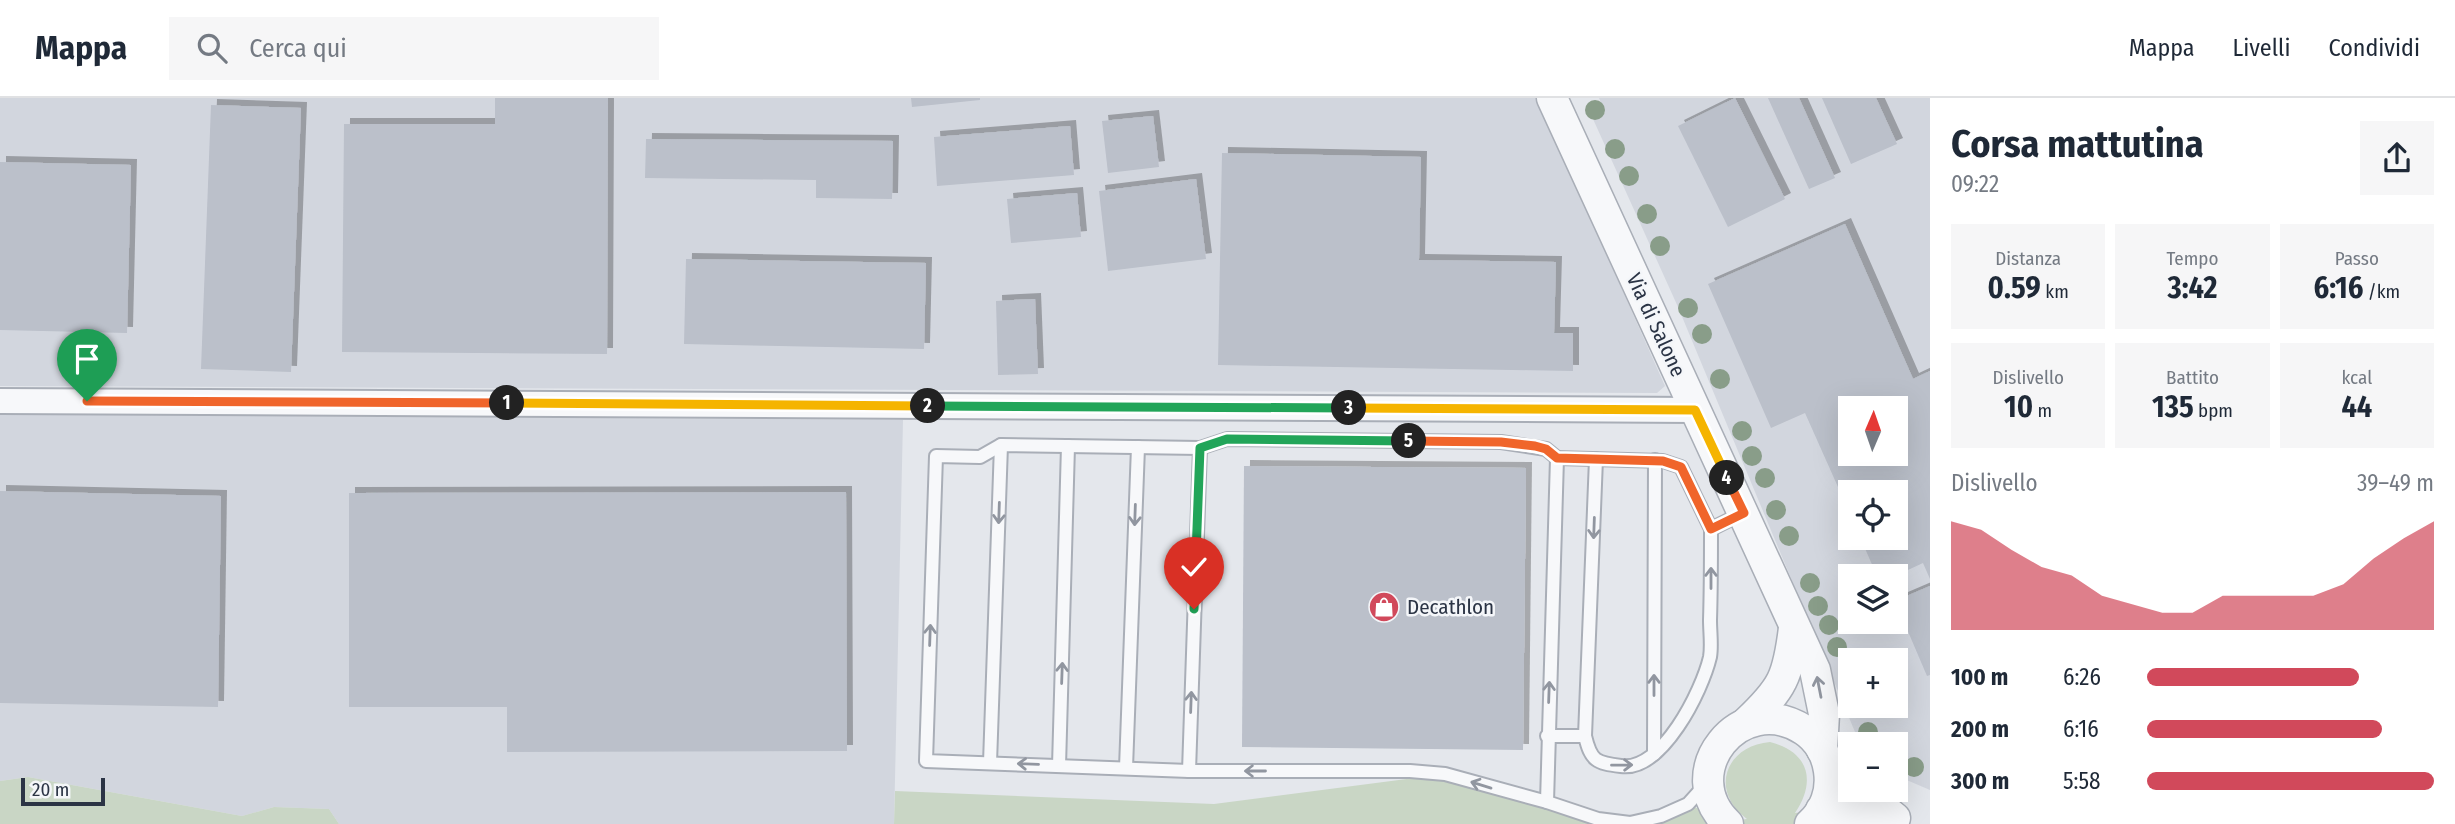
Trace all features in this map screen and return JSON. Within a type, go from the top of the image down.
[{"type":"street","name":"Via di Salone","points":[[1552,98],[1815,670],[1833,765],[1829,789],[1815,817]]},
{"type":"street","points":[[0,401],[1695,410]]},
{"type":"street","name":"Via di Salone","points":[[1709,781],[1710,766],[1721,742],[1773,698],[1790,666],[1794,628]]},
{"type":"street","points":[[1747,722],[1770,718],[1793,723],[1810,734],[1833,765]]},
{"type":"street","points":[[1709,781],[1713,803],[1727,823]]},
{"type":"street","points":[[1876,802],[1900,821]]},
{"type":"street","points":[[1815,817],[1900,821]]},
{"type":"lane","points":[[1596,459],[1585,736],[1590,754],[1601,764],[1627,767],[1645,761],[1667,743],[1696,695],[1710,656],[1711,529],[1681,467],[1655,460],[1557,458],[1546,449],[1501,442],[1227,439],[1200,448],[1001,445],[980,457],[936,456],[926,761],[1189,771],[1410,771],[1445,774],[1598,819],[1630,824],[1661,816],[1688,804],[1709,781]]},
{"type":"lane","points":[[990,763],[1001,445]]},
{"type":"lane","points":[[1059,766],[1068,446]]},
{"type":"lane","points":[[1126,768],[1138,447]]},
{"type":"lane","points":[[1189,771],[1200,448]]},
{"type":"lane","points":[[1547,802],[1557,458]]},
{"type":"lane","points":[[1654,754],[1655,460]]},
{"type":"lane","points":[[1711,529],[1744,513]]},
{"type":"lane","points":[[1547,736],[1585,736]]},
{"type":"shaded area","points":[[0,98],[1537,98],[1665,386],[1657,393],[0,386]]},
{"type":"shaded area","points":[[1599,98],[1930,98],[1930,790],[1908,781],[1908,732],[1855,732],[1849,718],[1908,718],[1908,648],[1838,648],[1838,691],[1678,307],[1593,119],[1605,113]]},
{"type":"shaded area","points":[[0,414],[903,420],[894,824],[339,824],[329,809],[274,807],[242,816],[28,777],[0,781]]},
{"type":"green space","points":[[1770,742],[1794,753],[1805,770],[1806,790],[1795,813],[1821,810],[1908,824],[894,824],[895,791],[1214,804],[1445,774],[1630,823],[1688,804],[1726,822],[1747,819],[1735,808],[1728,796],[1727,772],[1733,761],[1755,745]]},
{"type":"green space","points":[[28,777],[242,816],[274,807],[329,809],[339,824],[0,824],[0,781]]},
{"type":"building","points":[[495,98],[608,98],[607,354],[342,352],[344,124],[495,124]]},
{"type":"building","points":[[911,98],[980,98],[980,100],[912,107]]},
{"type":"building","points":[[1735,98],[1785,199],[1728,227],[1678,126]]},
{"type":"building","points":[[1768,98],[1799,98],[1835,178],[1809,189]]},
{"type":"building","points":[[1822,98],[1876,98],[1897,144],[1851,164]]},
{"type":"building","points":[[211,105],[301,108],[291,372],[201,369]]},
{"type":"building","points":[[1153,116],[1159,167],[1108,173],[1102,121]]},
{"type":"building","points":[[1070,126],[1074,175],[937,186],[934,137]]},
{"type":"building","points":[[646,139],[893,141],[892,199],[816,198],[816,180],[645,178]]},
{"type":"building","points":[[1222,153],[1421,157],[1419,260],[1556,262],[1554,333],[1573,333],[1573,371],[1218,365]]},
{"type":"building","points":[[0,162],[131,165],[127,333],[0,330]]},
{"type":"building","points":[[1196,179],[1206,259],[1108,271],[1099,191]]},
{"type":"building","points":[[1077,193],[1081,237],[1011,243],[1007,199]]},
{"type":"building","points":[[1845,224],[1913,379],[1930,371],[1930,579],[1923,563],[1908,570],[1908,564],[1872,564],[1866,550],[1908,550],[1908,480],[1838,480],[1838,487],[1805,413],[1771,428],[1708,284]]},
{"type":"building","points":[[686,259],[926,263],[924,349],[684,344]]},
{"type":"building","points":[[1035,299],[1038,374],[998,375],[996,301]]},
{"type":"building","name":"Decathlon","points":[[1244,466],[1526,468],[1523,750],[1242,747]]},
{"type":"building","points":[[0,491],[221,496],[218,707],[0,703]]},
{"type":"building","points":[[846,492],[847,751],[507,752],[507,707],[349,707],[349,493]]},
{"type":"building","points":[[1930,586],[1930,675],[1927,676],[1908,631],[1908,595]]},
{"type":"place","name":"Decathlon","points":[[1384,607]]},
{"type":"route","points":[[87,401],[1695,410],[1744,513],[1711,529],[1681,467],[1663,461],[1557,458],[1546,449],[1501,442],[1227,439],[1200,448],[1194,609]]}]
